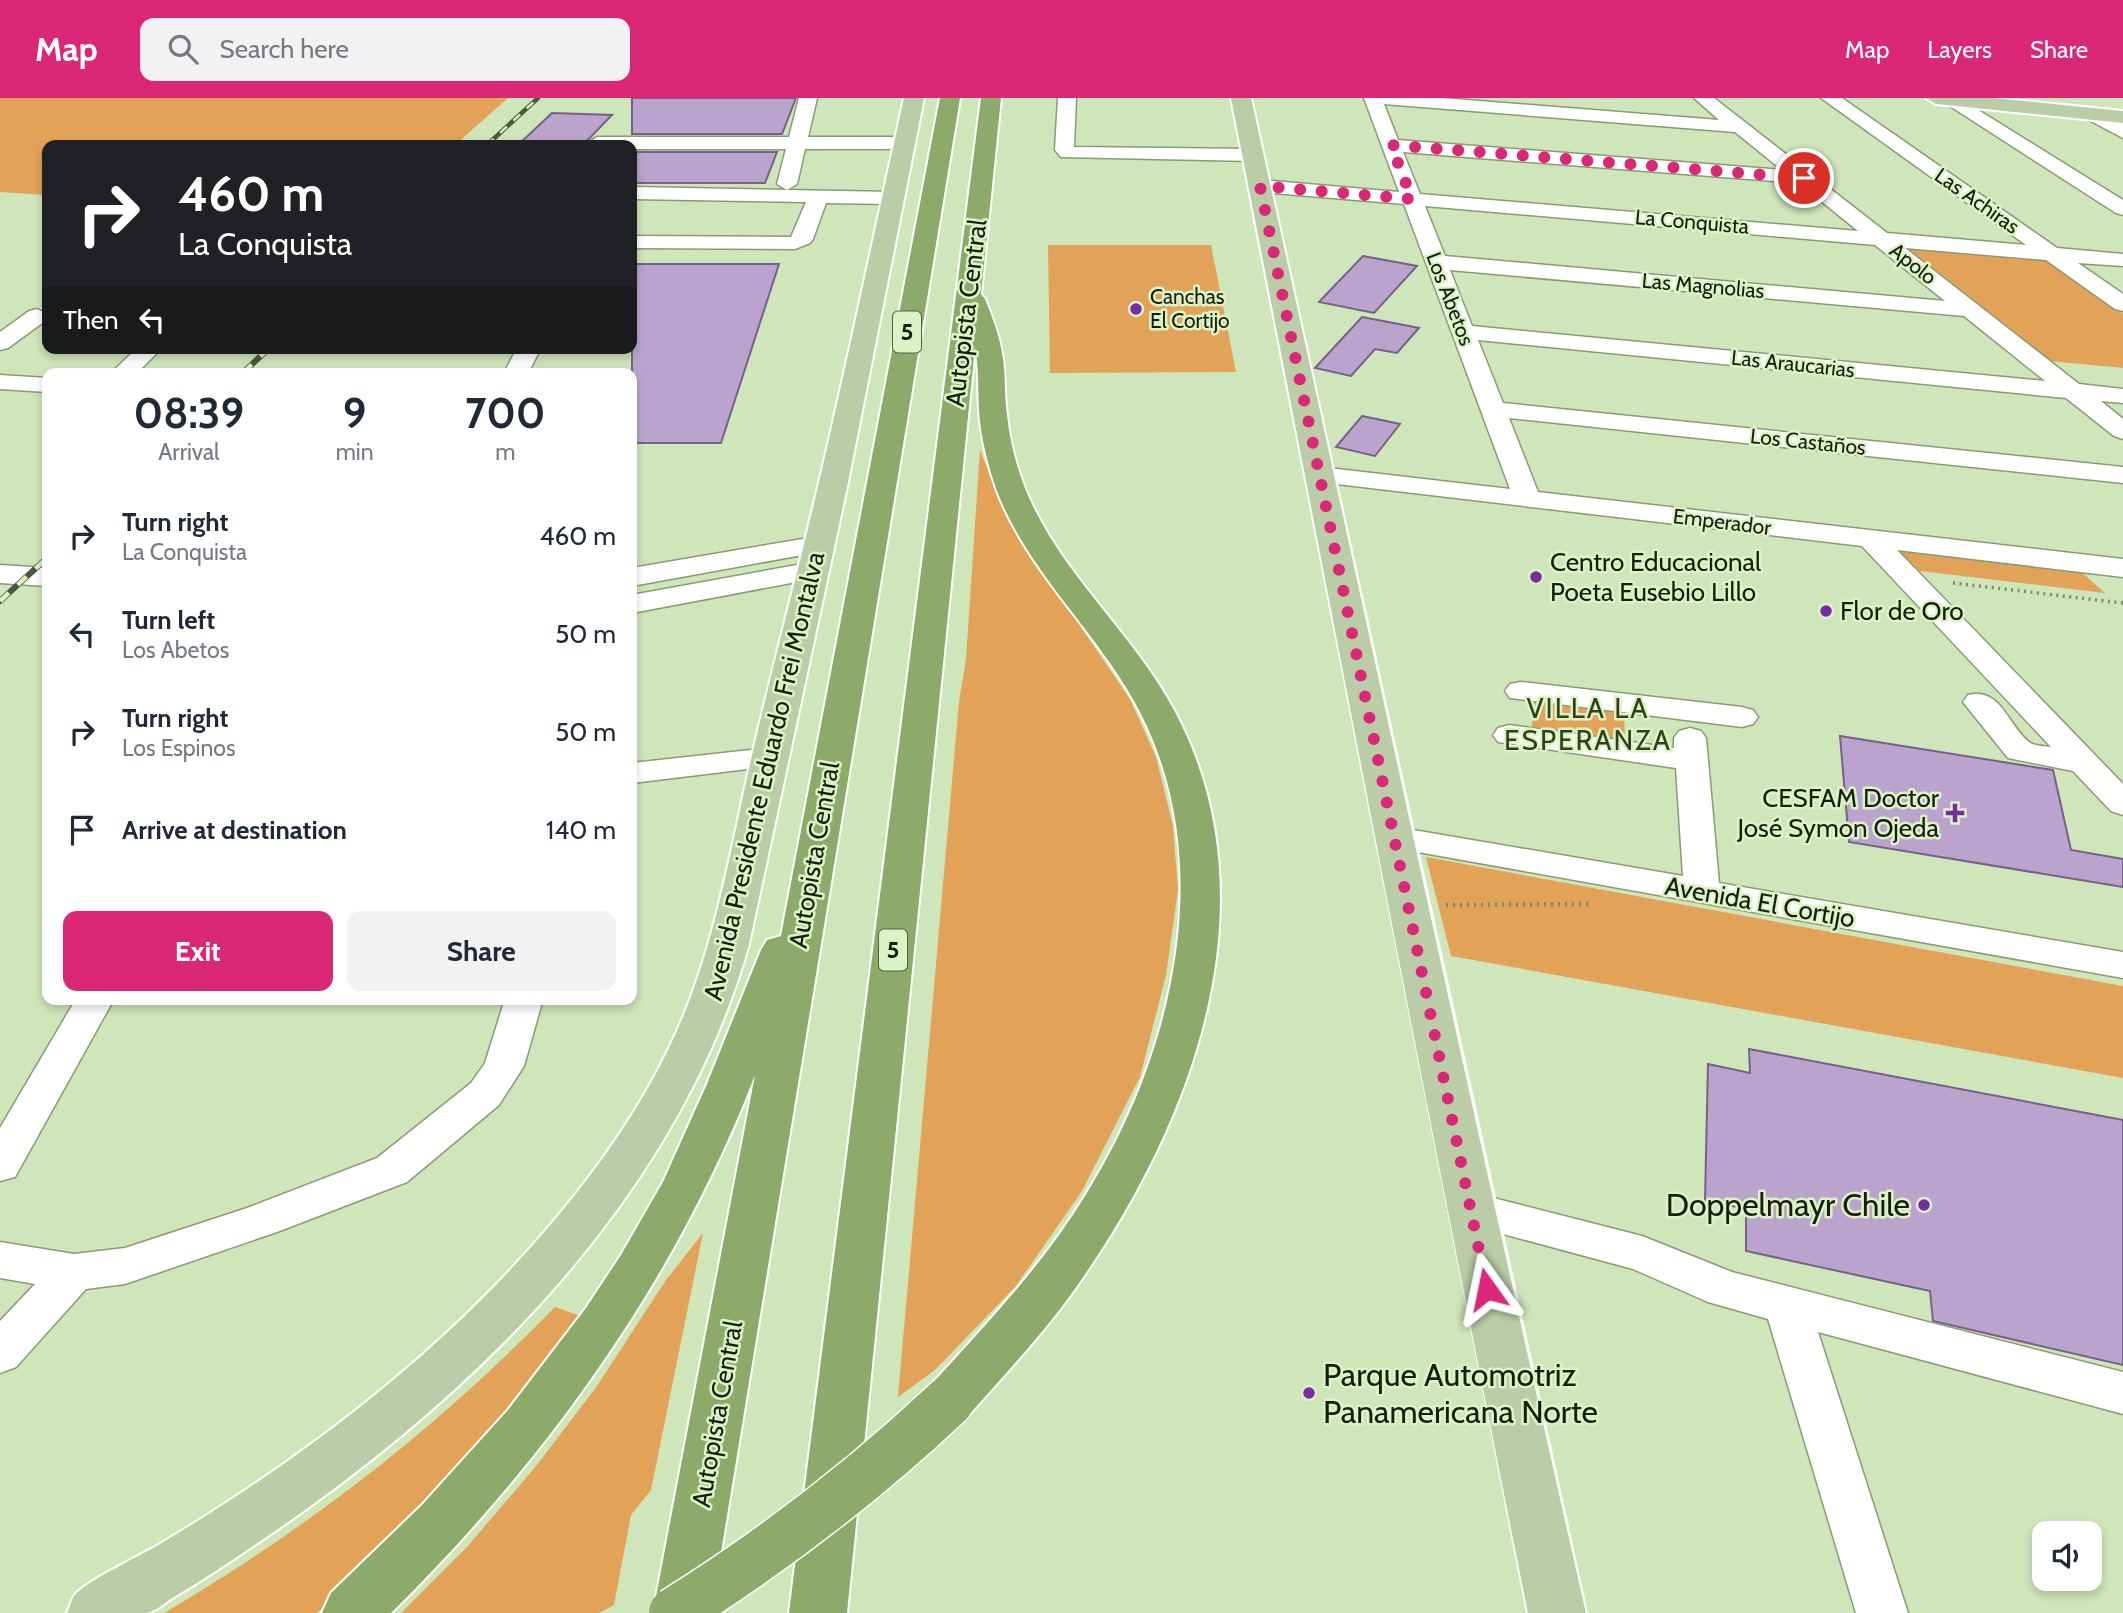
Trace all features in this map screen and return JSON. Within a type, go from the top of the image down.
[{"type":"highway","name":"Autopista Central","points":[[682,1613],[950,98]]},
{"type":"highway","name":"Autopista Central","points":[[818,1613],[992,98]]},
{"type":"highway","points":[[674,1613],[763,1557],[836,1503],[893,1456],[948,1402],[1013,1331],[1062,1268],[1102,1208],[1135,1151],[1161,1093],[1193,990],[1200,936],[1200,853],[1178,754],[1159,713],[1109,636],[1052,561],[1017,504],[996,432],[988,347],[969,288]]},
{"type":"highway","points":[[351,1613],[414,1553],[480,1482],[594,1336],[628,1284],[670,1213],[690,1172],[765,993],[814,860]]},
{"type":"main road","points":[[1241,98],[1396,838],[1469,1209],[1557,1613]]},
{"type":"main road","points":[[2024,98],[2109,109]]},
{"type":"main road","points":[[1942,99],[2109,109]]},
{"type":"main road","name":"Avenida Presidente Eduardo Frei Montalva","points":[[96,1613],[254,1515],[407,1400],[488,1327],[593,1206],[648,1127],[684,1063],[704,1021],[732,934],[908,124]]},
{"type":"street","points":[[787,184],[808,98]]},
{"type":"street","points":[[1067,98],[1064,150],[1068,153],[1253,155]]},
{"type":"street","points":[[1374,98],[1740,127]]},
{"type":"street","name":"Los Abetos","points":[[1374,98],[1528,500]]},
{"type":"street","name":"Apolo","points":[[1703,98],[2123,431]]},
{"type":"street","name":"Las Achiras","points":[[1830,98],[2123,304]]},
{"type":"street","points":[[1942,99],[2123,209]]},
{"type":"street","points":[[2109,109],[2123,132]]},
{"type":"street","points":[[637,142],[799,136],[908,124]]},
{"type":"street","points":[[1391,145],[1804,178]]},
{"type":"street","name":"La Conquista","points":[[1260,186],[2123,260]]},
{"type":"street","points":[[637,193],[892,198]]},
{"type":"street","points":[[637,242],[795,243],[803,239],[818,198]]},
{"type":"street","name":"Las Magnolias","points":[[1436,262],[1970,310]]},
{"type":"street","points":[[0,343],[37,316]]},
{"type":"street","name":"Las Araucarias","points":[[1463,332],[2123,396]]},
{"type":"street","points":[[129,368],[144,354]]},
{"type":"street","points":[[0,382],[42,385]]},
{"type":"street","name":"Los Castaños","points":[[1493,409],[2123,475]]},
{"type":"street","name":"Emperador","points":[[1320,475],[2123,568]]},
{"type":"street","points":[[1871,539],[2123,804]]},
{"type":"street","points":[[637,576],[816,557]]},
{"type":"street","points":[[637,603],[816,557]]},
{"type":"street","points":[[2090,565],[2123,594]]},
{"type":"street","points":[[0,573],[42,577]]},
{"type":"street","points":[[1521,691],[1742,717]]},
{"type":"street","points":[[1979,702],[2020,751],[2083,763]]},
{"type":"street","points":[[1688,710],[1702,892]]},
{"type":"street","points":[[1509,735],[1692,760]]},
{"type":"street","points":[[637,772],[769,758]]},
{"type":"street","name":"Avenida El Cortijo","points":[[1396,838],[2123,965]]},
{"type":"street","points":[[0,1165],[93,1005]]},
{"type":"street","points":[[0,1261],[74,1272],[125,1266],[261,1220],[392,1170],[485,1094],[504,1066],[522,1005]]},
{"type":"street","points":[[1469,1209],[1642,1254],[1724,1289],[2123,1394]]},
{"type":"street","points":[[0,1353],[74,1272]]},
{"type":"street","points":[[1786,1305],[1882,1613]]},
{"type":"path","points":[[1907,577],[2123,603]]},
{"type":"path","points":[[1407,903],[1602,906]]},
{"type":"shaded area","points":[[0,98],[508,98],[461,140],[42,140],[42,195],[0,192]]},
{"type":"shaded area","name":"Canchas El Cortijo","points":[[1048,245],[1211,245],[1236,372],[1050,373]]},
{"type":"shaded area","points":[[1900,245],[2043,257],[2123,314],[2123,368],[2049,361]]},
{"type":"shaded area","points":[[980,450],[1009,522],[1130,699],[1156,757],[1173,826],[1178,890],[1166,975],[1140,1077],[1082,1191],[1016,1286],[935,1370],[898,1397],[959,702],[966,659]]},
{"type":"shaded area","points":[[1897,549],[2079,570],[2105,593],[1920,571]]},
{"type":"shaded area","points":[[1533,701],[1624,712],[1625,742],[1532,731]]},
{"type":"shaded area","points":[[1426,857],[2123,986],[2123,1078],[1451,956]]},
{"type":"shaded area","points":[[703,1233],[651,1490],[631,1515],[614,1605],[599,1613],[401,1613],[467,1547],[537,1465],[597,1386],[666,1280]]},
{"type":"shaded area","points":[[555,1307],[589,1319],[385,1551],[317,1613],[164,1613],[270,1546],[370,1473],[465,1394]]},
{"type":"building","points":[[632,98],[796,98],[782,134],[632,134]]},
{"type":"building","points":[[552,113],[612,115],[588,140],[523,140]]},
{"type":"building","points":[[637,152],[777,152],[765,183],[637,183]]},
{"type":"building","points":[[1363,256],[1417,266],[1374,313],[1319,302]]},
{"type":"building","points":[[637,264],[779,264],[721,443],[637,443],[637,368],[632,368],[632,354],[637,354]]},
{"type":"building","points":[[1362,317],[1419,328],[1397,353],[1375,349],[1351,376],[1315,368]]},
{"type":"building","points":[[1362,416],[1400,424],[1375,456],[1336,447]]},
{"type":"building","name":"CESFAM Doctor José Symon Ojeda","points":[[1840,736],[2053,770],[2071,850],[2123,859],[2123,887],[1849,842]]},
{"type":"building","name":"Doppelmayr Chile","points":[[1749,1049],[2123,1120],[2123,1365],[1933,1321],[1930,1291],[1746,1251],[1746,1209],[1705,1200],[1708,1064],[1750,1073]]},
{"type":"railway","points":[[492,140],[538,98]]},
{"type":"railway","points":[[248,368],[263,354]]},
{"type":"railway","points":[[0,601],[42,563]]},
{"type":"place","name":"Canchas El Cortijo","points":[[1136,309]]},
{"type":"place","name":"Centro Educacional Poeta Eusebio Lillo","points":[[1536,577]]},
{"type":"place","name":"Flor de Oro","points":[[1826,611]]},
{"type":"place","name":"CESFAM Doctor José Symon Ojeda","points":[[1955,813]]},
{"type":"place","name":"Doppelmayr Chile","points":[[1924,1205]]},
{"type":"place","name":"Parque Automotriz Panamericana Norte","points":[[1309,1393]]},
{"type":"district","name":"VILLA LA ESPERANZA","points":[[1588,724]]},
{"type":"route","points":[[1487,1289],[1260,186],[1412,199],[1391,145],[1804,178]]}]
